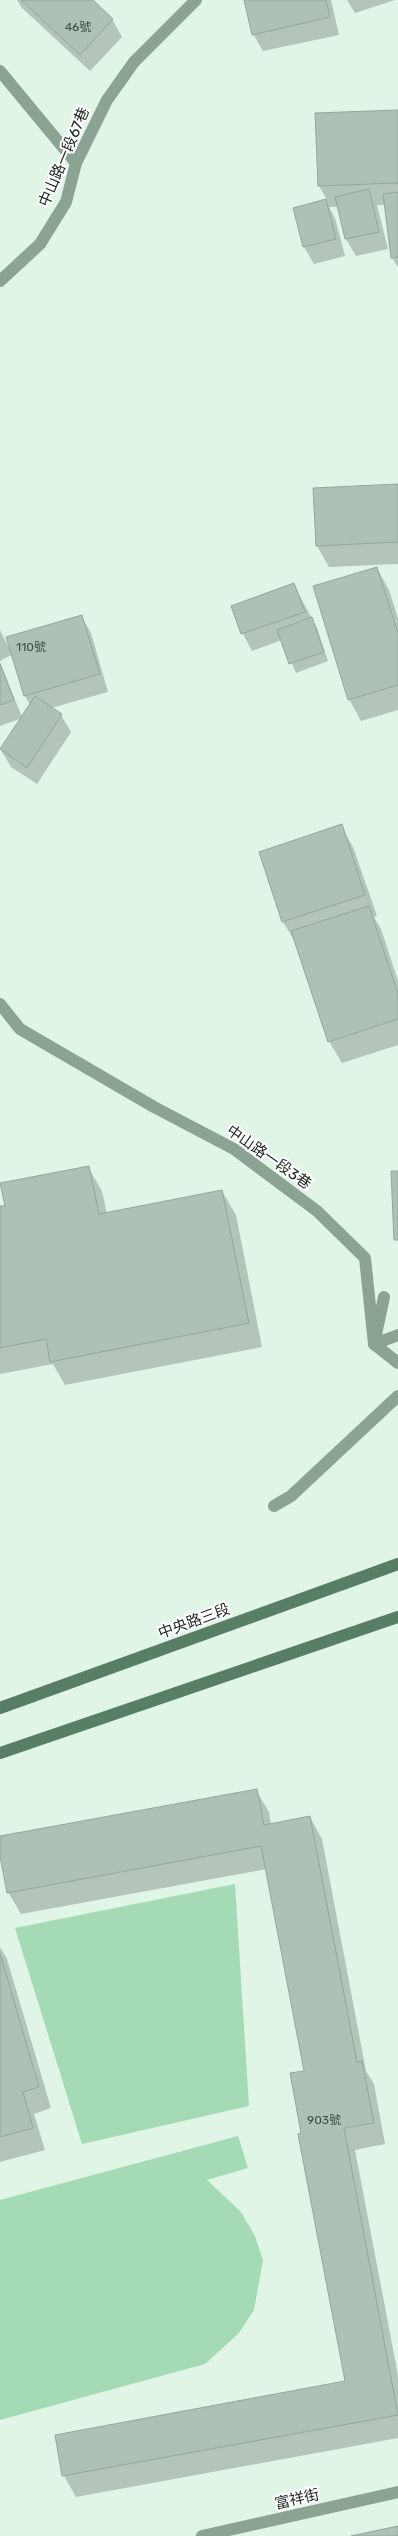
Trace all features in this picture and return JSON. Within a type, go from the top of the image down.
[{"type":"street","name":"中山路一段67巷","points":[[0,281],[40,244],[66,202],[76,163],[107,100],[134,62],[196,0]]},
{"type":"street","points":[[0,71],[76,163]]},
{"type":"street","name":"中山路一段3巷","points":[[0,1004],[20,1028],[154,1106],[234,1149],[317,1211],[365,1258],[374,1344]]},
{"type":"street","points":[[374,1344],[384,1297]]},
{"type":"street","points":[[374,1344],[398,1335]]},
{"type":"street","points":[[374,1344],[398,1363]]},
{"type":"street","points":[[274,1506],[291,1496],[398,1396]]},
{"type":"street","name":"中央路三段","points":[[0,1708],[398,1564]]},
{"type":"street","points":[[0,1753],[398,1617]]},
{"type":"street","name":"富祥街","points":[[202,2536],[261,2530],[398,2492]]},
{"type":"green space","points":[[235,1884],[249,2106],[82,2144],[15,1928]]},
{"type":"green space","points":[[238,2136],[248,2168],[207,2180],[241,2212],[255,2236],[263,2260],[254,2310],[239,2333],[205,2364],[0,2420],[0,2200]]},
{"type":"building","points":[[21,0],[93,0],[113,19],[80,55]]},
{"type":"building","points":[[244,0],[326,0],[330,17],[252,35]]},
{"type":"building","points":[[398,110],[398,183],[318,186],[315,113]]},
{"type":"building","points":[[369,189],[379,232],[345,239],[335,197]]},
{"type":"building","points":[[398,192],[398,257],[391,258],[383,194]]},
{"type":"building","points":[[326,199],[336,239],[303,247],[293,208]]},
{"type":"building","points":[[398,484],[398,542],[316,546],[313,488]]},
{"type":"building","points":[[377,567],[398,633],[398,685],[348,700],[313,586]]},
{"type":"building","points":[[294,583],[305,612],[241,634],[231,606]]},
{"type":"building","points":[[82,615],[100,674],[24,696],[6,637]]},
{"type":"building","points":[[312,617],[324,652],[289,664],[277,630]]},
{"type":"building","points":[[0,664],[14,700],[0,705]]},
{"type":"building","points":[[35,696],[62,714],[27,768],[0,749]]},
{"type":"building","points":[[342,824],[365,895],[282,922],[259,852]]},
{"type":"building","points":[[369,906],[398,994],[398,1019],[328,1042],[291,931]]},
{"type":"building","points":[[89,1166],[99,1214],[222,1190],[249,1323],[50,1362],[46,1339],[0,1348],[0,1206],[5,1206],[0,1183]]},
{"type":"building","points":[[391,1171],[398,1171],[398,1240],[394,1240]]},
{"type":"building","points":[[257,1789],[264,1825],[310,1816],[357,2062],[362,2061],[374,2123],[344,2128],[398,2415],[62,2476],[55,2435],[345,2381],[298,2134],[301,2133],[290,2073],[304,2071],[261,1846],[7,1893],[0,1856],[0,1836]]},
{"type":"building","points":[[0,1953],[39,2087],[23,2092],[33,2128],[0,2137]]},
{"type":"building","points":[[398,2526],[398,2536],[351,2536]]}]
